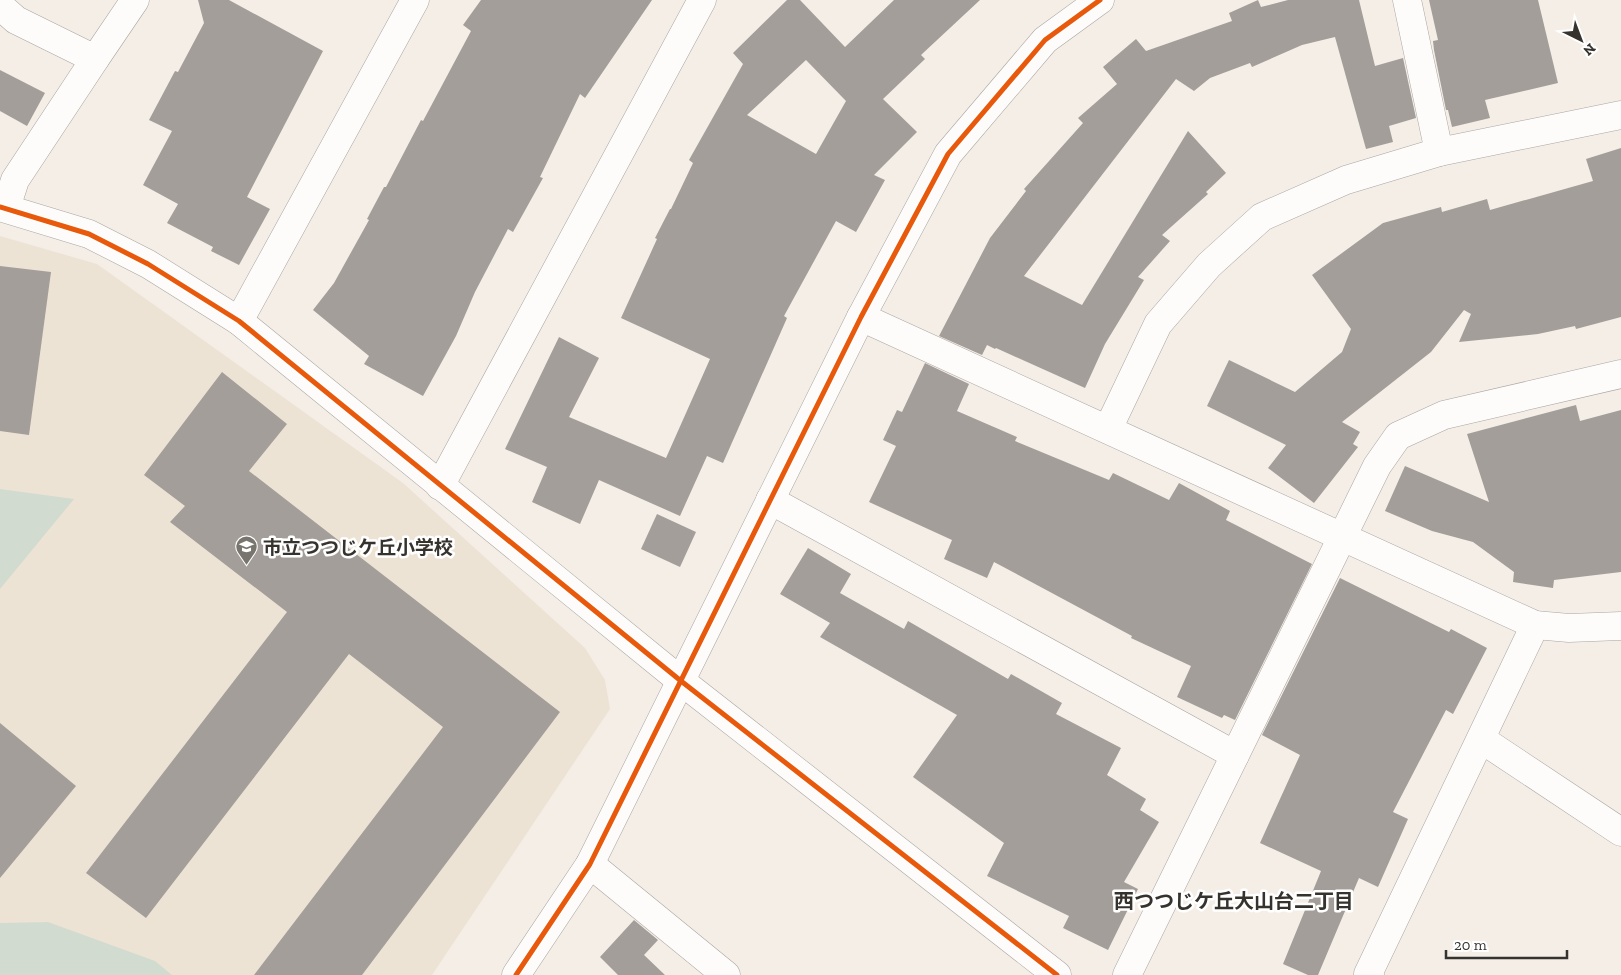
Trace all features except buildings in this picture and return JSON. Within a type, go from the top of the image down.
[{"type":"street","points":[[135,0],[16,180],[3,207],[90,234],[148,264],[239,321],[681,681],[1057,975]]},
{"type":"street","points":[[239,321],[415,0]]},
{"type":"street","points":[[440,486],[702,0]]},
{"type":"street","points":[[516,975],[590,864],[862,317],[948,154],[1045,40],[1100,0]]},
{"type":"street","points":[[1407,0],[1439,152]]},
{"type":"street","points":[[0,6],[16,20],[95,59]]},
{"type":"street","points":[[1108,430],[1158,324],[1209,265],[1262,217],[1346,180],[1439,152],[1621,115]]},
{"type":"street","points":[[862,317],[1535,625],[1569,628],[1621,626]]},
{"type":"street","points":[[1127,975],[1376,466],[1398,436],[1444,415],[1621,374]]},
{"type":"street","points":[[770,500],[1235,755]]},
{"type":"street","points":[[1370,975],[1368,974],[1535,625]]},
{"type":"street","points":[[1481,739],[1621,832]]},
{"type":"street","points":[[590,864],[726,975]]},
{"type":"shaded area","name":"市立つつじケ丘小学校","points":[[0,236],[97,264],[403,483],[585,648],[605,680],[610,709],[432,975],[0,975]]},
{"type":"shaded area","points":[[0,489],[74,499],[0,589]]},
{"type":"shaded area","points":[[48,922],[155,961],[172,975],[0,975],[0,923]]},
{"type":"cycle path","points":[[516,975],[590,864],[861,317],[948,154],[1045,40],[1100,0]]},
{"type":"cycle path","points":[[0,207],[89,234],[148,264],[239,321],[681,681],[1057,975]]},
{"type":"place","name":"市立つつじケ丘小学校","points":[[247,566]]},
{"type":"district","name":"西つつじケ丘大山台二丁目","points":[[1234,901]]}]
